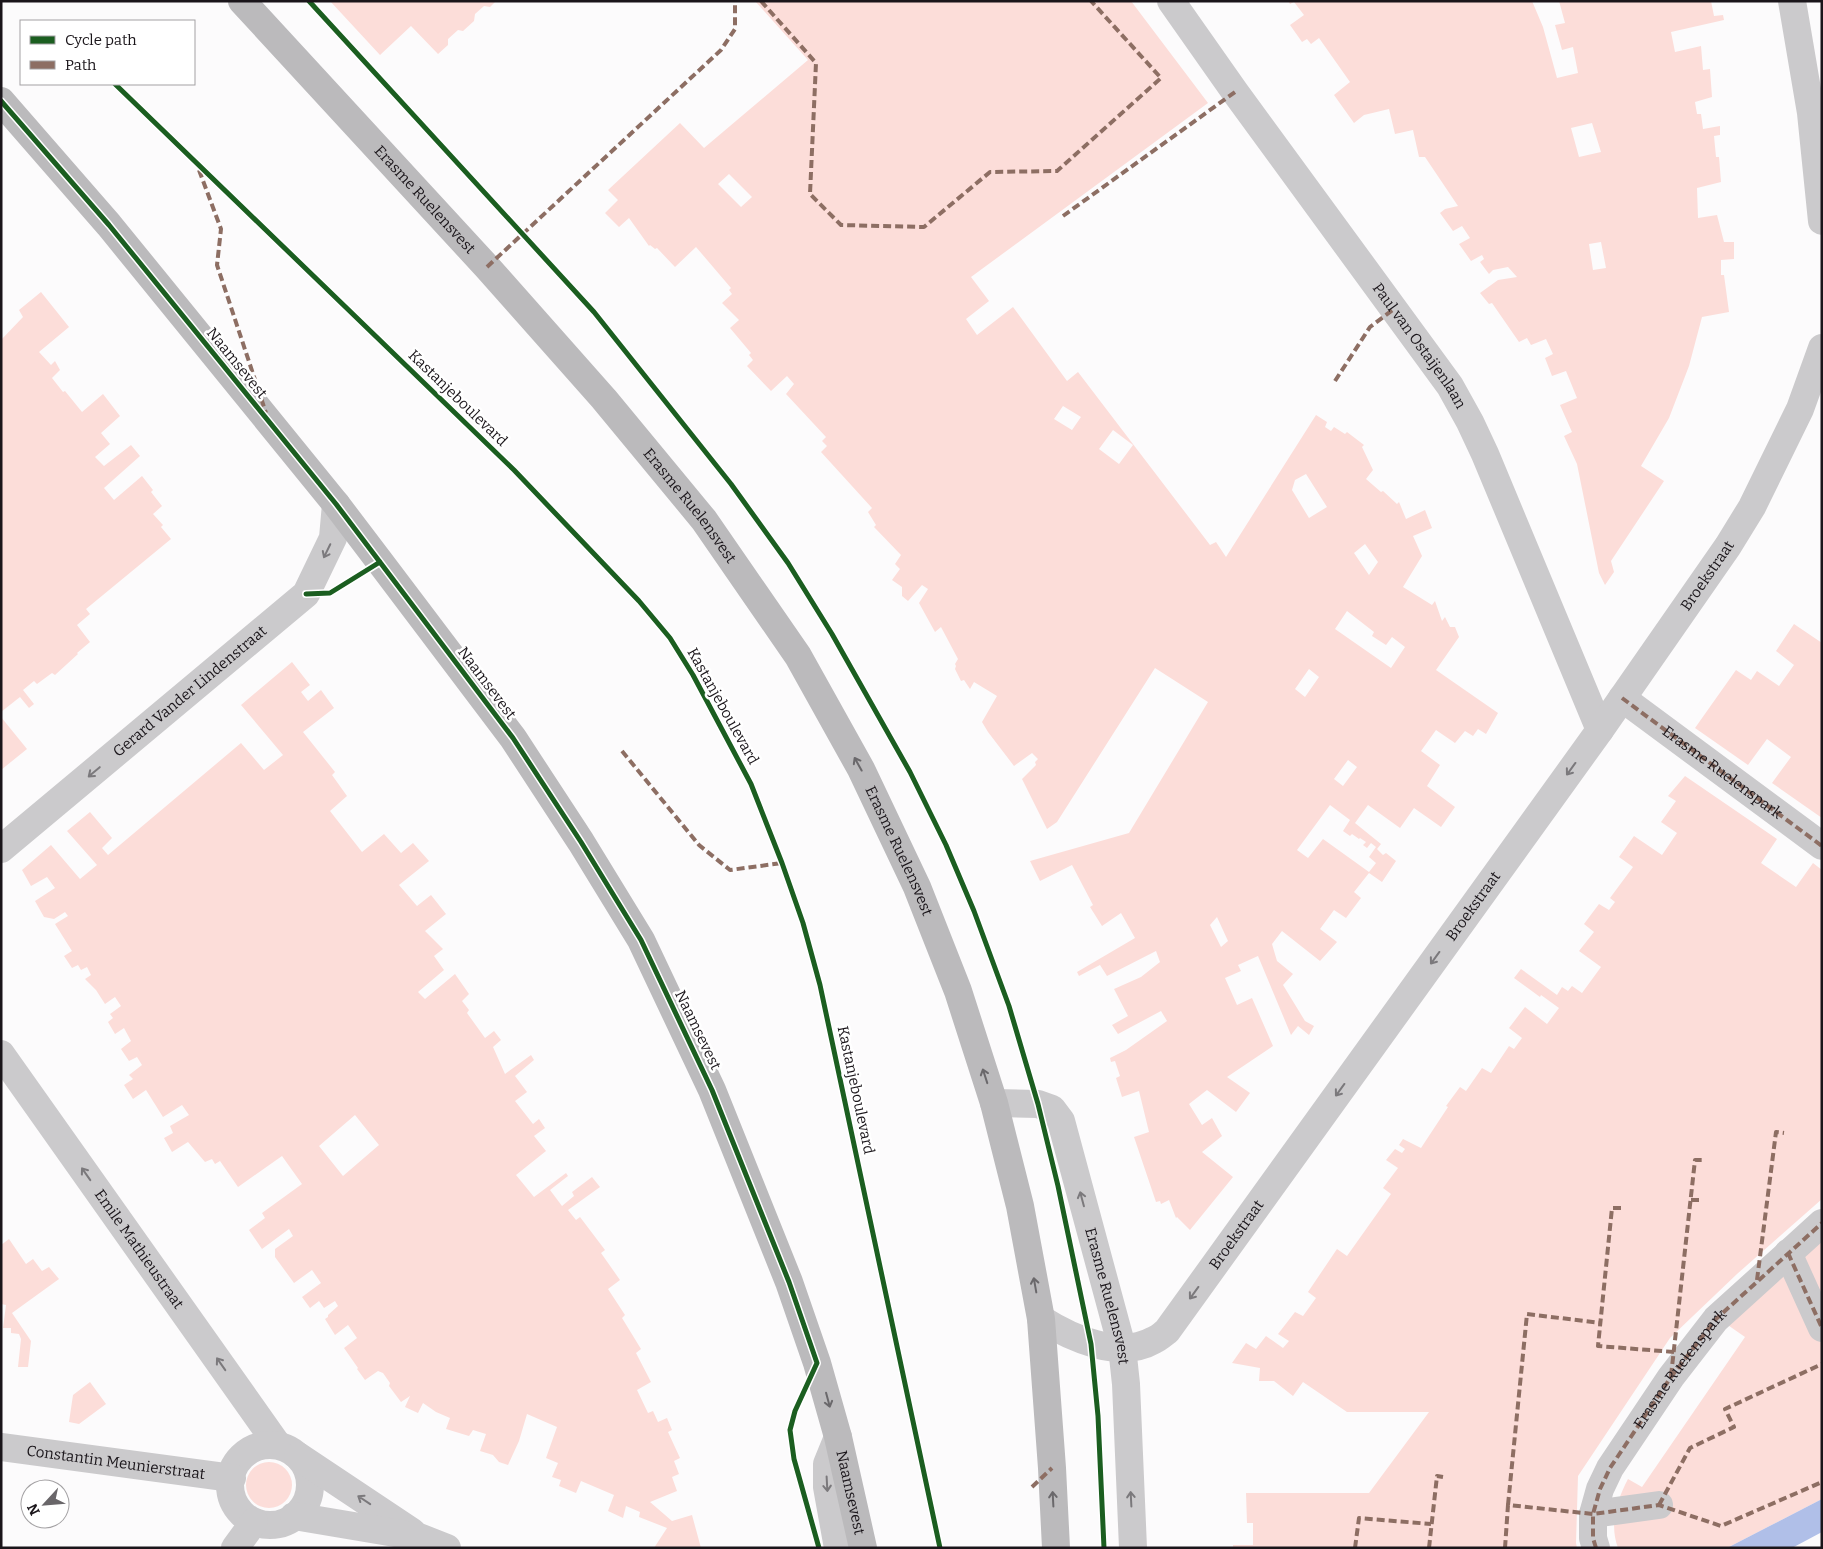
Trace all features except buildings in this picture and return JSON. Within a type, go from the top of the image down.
[{"type":"main road","name":"Erasme Ruelensvest","points":[[242,1],[487,267],[604,399],[704,520],[798,656],[861,770],[917,887],[958,991],[994,1103],[1020,1206],[1041,1319],[1056,1548]]},
{"type":"main road","name":"Naamsevest","points":[[1,101],[109,225],[336,504],[513,738],[581,842],[641,940],[712,1090],[789,1282],[817,1363],[838,1437],[863,1548]]},
{"type":"street","name":"Paul van Ostaijenlaan","points":[[1170,1],[1450,386],[1485,454],[1600,730]]},
{"type":"street","points":[[1792,1],[1811,113],[1822,221]]},
{"type":"street","name":"Broekstraat","points":[[1041,1319],[1063,1333],[1090,1344],[1122,1347],[1138,1346],[1154,1341],[1166,1331],[1600,730],[1728,546],[1752,507],[1800,409],[1822,348]]},
{"type":"street","name":"Gerard Vander Lindenstraat","points":[[1,849],[306,594],[333,538],[336,504]]},
{"type":"street","name":"Erasme Ruelenspark","points":[[1622,698],[1822,846]]},
{"type":"street","name":"Emile Mathieustraat","points":[[1,1054],[287,1450]]},
{"type":"street","name":"Erasme Ruelensvest","points":[[994,1103],[1038,1104],[1052,1109],[1061,1122],[1122,1347],[1126,1384],[1133,1548]]},
{"type":"street","name":"Erasme Ruelenspark","points":[[1596,1548],[1593,1514],[1600,1488],[1610,1468],[1677,1370],[1716,1318],[1822,1223]]},
{"type":"street","points":[[1788,1253],[1822,1328]]},
{"type":"street","name":"Naamsevest","points":[[838,1437],[826,1464],[826,1487],[838,1548]]},
{"type":"street","points":[[287,1450],[303,1462],[309,1475],[308,1499],[300,1511],[284,1522],[268,1525],[254,1522],[245,1516],[235,1505],[230,1491],[232,1473],[242,1456],[260,1446],[287,1450],[419,1537]]},
{"type":"street","name":"Constantin Meunierstraat","points":[[1,1447],[232,1478]]},
{"type":"street","points":[[1593,1514],[1659,1504]]},
{"type":"street","points":[[294,1516],[419,1537],[447,1548]]},
{"type":"street","points":[[235,1548],[254,1522]]},
{"type":"shaded area","points":[[330,1],[496,1],[490,7],[484,6],[475,14],[474,21],[463,31],[458,30],[448,39],[448,45],[438,54],[411,26],[380,55]]},
{"type":"shaded area","points":[[755,1],[1131,1],[1208,103],[971,277],[989,301],[966,319],[977,335],[1013,307],[1067,381],[1078,372],[1210,545],[1216,542],[1226,557],[1316,415],[1327,422],[1325,427],[1331,431],[1334,427],[1345,434],[1347,432],[1364,445],[1362,447],[1373,470],[1366,479],[1397,504],[1399,502],[1406,519],[1425,510],[1432,528],[1413,536],[1422,556],[1403,587],[1432,605],[1435,601],[1442,621],[1445,617],[1450,627],[1455,627],[1459,637],[1436,670],[1498,713],[1486,734],[1478,729],[1473,736],[1465,731],[1455,743],[1436,730],[1421,751],[1440,765],[1427,786],[1455,807],[1441,827],[1414,808],[1400,828],[1368,805],[1355,823],[1381,844],[1377,849],[1383,855],[1386,853],[1396,861],[1382,882],[1369,873],[1354,892],[1361,898],[1346,918],[1334,910],[1320,929],[1337,942],[1320,961],[1282,931],[1272,944],[1277,961],[1293,974],[1283,985],[1305,1021],[1314,1026],[1309,1035],[1298,1026],[1291,1035],[1258,956],[1238,965],[1241,971],[1225,978],[1237,1005],[1252,998],[1273,1046],[1227,1077],[1250,1093],[1236,1112],[1207,1090],[1189,1104],[1202,1125],[1212,1118],[1222,1136],[1202,1152],[1233,1177],[1190,1230],[1176,1218],[1169,1200],[1161,1204],[1160,1201],[1156,1202],[1134,1137],[1149,1132],[1139,1091],[1122,1097],[1116,1078],[1120,1076],[1115,1061],[1111,1062],[1110,1058],[1126,1050],[1167,1021],[1161,1011],[1118,1034],[1112,1025],[1128,1016],[1114,989],[1141,977],[1160,962],[1156,951],[1107,976],[1100,965],[1079,976],[1077,972],[1135,938],[1121,913],[1102,926],[1090,907],[1093,905],[1072,865],[1040,881],[1030,861],[1129,833],[1208,702],[1155,668],[1057,822],[1047,829],[1022,779],[1036,765],[1035,762],[1038,759],[1032,753],[1014,766],[988,732],[982,722],[997,696],[974,682],[970,689],[964,680],[961,681],[955,669],[958,659],[941,627],[935,632],[919,603],[928,589],[922,585],[908,601],[902,596],[902,587],[892,580],[900,569],[895,564],[901,555],[874,527],[876,525],[868,512],[872,508],[821,452],[827,446],[822,441],[826,437],[786,394],[794,384],[787,376],[771,391],[747,366],[753,360],[749,355],[751,353],[730,328],[739,320],[722,303],[732,294],[729,290],[731,288],[696,247],[675,267],[657,248],[649,246],[629,218],[619,227],[605,213],[618,200],[608,190],[680,123],[704,148],[808,60]],"holes":[[[729,174],[752,197],[741,207],[718,184]],[[1063,406],[1081,417],[1072,430],[1054,419]],[[1113,430],[1133,445],[1119,464],[1099,449]],[[1306,474],[1327,507],[1309,518],[1292,490],[1295,480]],[[1365,544],[1378,562],[1369,575],[1354,553]],[[1347,611],[1374,632],[1372,636],[1386,645],[1392,637],[1405,647],[1391,668],[1335,629]],[[1309,669],[1319,677],[1305,697],[1295,689]],[[1348,760],[1357,767],[1343,786],[1334,779]],[[1330,805],[1350,820],[1343,831],[1366,842],[1363,845],[1367,848],[1371,843],[1376,847],[1369,857],[1376,863],[1369,872],[1323,839],[1308,858],[1297,850]],[[1217,917],[1228,941],[1221,947],[1210,925]]]},
{"type":"shaded area","points":[[1288,1],[1532,1],[1543,27],[1557,78],[1578,73],[1573,47],[1562,50],[1555,25],[1565,23],[1559,1],[1711,1],[1714,16],[1723,15],[1724,20],[1671,32],[1675,52],[1701,46],[1703,70],[1710,69],[1712,97],[1695,102],[1697,114],[1701,114],[1703,129],[1720,126],[1720,135],[1714,136],[1716,157],[1719,157],[1721,182],[1697,188],[1698,218],[1717,215],[1724,242],[1734,242],[1734,259],[1721,260],[1721,275],[1724,275],[1729,312],[1702,317],[1689,366],[1669,418],[1641,466],[1664,481],[1611,561],[1614,572],[1605,585],[1599,573],[1577,464],[1564,436],[1572,432],[1560,405],[1577,398],[1566,371],[1552,376],[1545,358],[1553,354],[1546,339],[1531,345],[1527,338],[1519,342],[1492,303],[1489,304],[1480,293],[1498,280],[1517,277],[1508,267],[1493,270],[1489,274],[1480,262],[1484,259],[1482,255],[1471,261],[1459,244],[1470,238],[1462,226],[1453,231],[1440,213],[1445,209],[1458,206],[1425,157],[1419,157],[1413,130],[1395,134],[1389,109],[1364,115],[1354,123],[1334,95],[1350,82],[1319,38],[1311,44],[1307,39],[1302,42],[1290,25],[1304,15],[1294,2],[1290,4]],"holes":[[[1592,123],[1601,152],[1579,157],[1571,128]],[[1601,242],[1606,268],[1593,270],[1589,244]]]},
{"type":"shaded area","points":[[41,292],[69,327],[39,352],[51,365],[55,361],[60,370],[52,378],[82,412],[103,394],[120,416],[101,433],[110,444],[95,457],[104,466],[131,445],[140,456],[104,488],[114,500],[142,476],[162,506],[153,514],[163,525],[161,527],[171,539],[86,609],[90,614],[77,625],[90,642],[55,675],[52,673],[37,684],[34,681],[23,690],[34,704],[29,708],[20,697],[1,712],[1,340],[23,317],[19,310]]},
{"type":"shaded area","points":[[1794,624],[1822,643],[1822,818],[1772,783],[1791,757],[1767,739],[1748,765],[1695,728],[1736,670],[1751,680],[1757,671],[1779,686],[1794,665],[1776,651]]},
{"type":"shaded area","points":[[292,662],[310,685],[301,692],[308,701],[321,690],[334,708],[303,732],[335,772],[332,775],[347,796],[330,811],[362,852],[384,834],[401,853],[413,843],[429,861],[399,885],[417,906],[431,895],[446,914],[425,931],[443,949],[434,956],[444,970],[418,992],[425,999],[455,974],[469,994],[462,1001],[469,1010],[467,1013],[485,1038],[494,1031],[501,1040],[493,1047],[505,1074],[531,1055],[534,1060],[515,1076],[527,1092],[515,1101],[533,1124],[539,1119],[545,1128],[534,1136],[546,1151],[516,1175],[534,1197],[566,1173],[568,1176],[550,1190],[562,1206],[574,1196],[572,1192],[592,1177],[600,1187],[568,1210],[576,1220],[580,1217],[605,1250],[601,1253],[620,1280],[608,1289],[625,1315],[622,1318],[641,1349],[636,1353],[651,1382],[637,1390],[648,1413],[653,1411],[658,1422],[667,1418],[672,1430],[668,1432],[680,1458],[674,1461],[679,1474],[672,1477],[677,1491],[650,1502],[672,1521],[692,1515],[701,1548],[654,1548],[667,1528],[639,1517],[640,1512],[626,1506],[623,1518],[608,1511],[614,1495],[581,1481],[576,1493],[559,1486],[561,1480],[552,1477],[558,1463],[546,1458],[557,1427],[527,1414],[519,1441],[508,1465],[499,1462],[493,1455],[480,1451],[486,1434],[473,1430],[469,1436],[446,1429],[450,1418],[436,1412],[423,1403],[418,1413],[405,1407],[410,1396],[401,1402],[389,1386],[390,1383],[383,1373],[378,1371],[365,1380],[344,1348],[357,1338],[348,1325],[335,1335],[325,1319],[338,1306],[335,1301],[324,1308],[319,1301],[310,1308],[302,1297],[321,1283],[312,1270],[294,1283],[275,1257],[275,1249],[293,1236],[289,1229],[262,1249],[249,1230],[265,1218],[262,1213],[302,1184],[282,1156],[238,1187],[220,1161],[215,1164],[212,1159],[205,1162],[188,1142],[172,1152],[164,1138],[173,1133],[170,1126],[189,1115],[182,1105],[163,1117],[146,1090],[133,1099],[124,1085],[133,1079],[129,1075],[142,1065],[137,1057],[129,1061],[121,1049],[131,1041],[124,1028],[115,1034],[108,1022],[113,1018],[110,1014],[121,1006],[115,997],[105,1004],[96,990],[85,979],[91,975],[87,967],[81,970],[78,965],[72,968],[64,956],[72,951],[55,924],[68,916],[65,912],[54,919],[44,917],[35,901],[55,888],[47,877],[31,886],[22,870],[51,845],[80,879],[97,865],[67,831],[90,812],[112,838],[102,848],[108,855],[241,743],[264,770],[283,755],[241,705]],"holes":[[[355,1115],[379,1145],[343,1176],[319,1146]]]},
{"type":"shaded area","points":[[1,717],[27,749],[1,770]]},
{"type":"shaded area","points":[[1685,776],[1777,839],[1761,863],[1796,887],[1813,863],[1822,870],[1822,1199],[1737,1274],[1670,1338],[1578,1476],[1577,1548],[1233,1548],[1233,1545],[1253,1545],[1253,1523],[1247,1523],[1246,1493],[1369,1493],[1429,1412],[1347,1412],[1303,1382],[1293,1396],[1274,1381],[1259,1381],[1260,1368],[1232,1363],[1246,1343],[1256,1349],[1266,1336],[1283,1348],[1289,1341],[1278,1334],[1295,1312],[1303,1316],[1316,1298],[1308,1292],[1337,1249],[1347,1256],[1391,1194],[1383,1188],[1398,1168],[1386,1160],[1395,1149],[1402,1153],[1405,1149],[1399,1145],[1403,1139],[1421,1148],[1448,1107],[1446,1106],[1460,1087],[1466,1091],[1482,1068],[1491,1073],[1509,1046],[1514,1049],[1522,1038],[1509,1028],[1525,1007],[1547,1024],[1559,1008],[1514,978],[1521,969],[1557,995],[1562,987],[1568,991],[1572,986],[1582,993],[1601,967],[1579,951],[1594,932],[1584,924],[1599,904],[1609,910],[1615,902],[1610,898],[1633,867],[1619,857],[1634,836],[1662,855],[1677,833],[1661,822],[1676,801],[1668,796]]},
{"type":"shaded area","points":[[1822,1237],[1822,1499],[1727,1548],[1618,1548],[1614,1530],[1615,1512],[1628,1479],[1642,1487],[1745,1337],[1722,1321]]},
{"type":"shaded area","points":[[9,1239],[26,1264],[33,1259],[42,1271],[49,1267],[59,1279],[12,1313],[31,1341],[28,1367],[18,1367],[21,1339],[19,1334],[11,1333],[11,1328],[3,1328],[6,1305],[1,1304],[1,1245]]},
{"type":"shaded area","points":[[90,1382],[106,1404],[79,1424],[69,1422],[73,1395]]},
{"type":"shaded area","points":[[269,1462],[282,1466],[288,1472],[292,1485],[288,1498],[282,1504],[269,1508],[256,1504],[250,1498],[246,1485],[250,1472],[256,1466]]},
{"type":"water","points":[[1822,1499],[1822,1532],[1792,1548],[1727,1548]]},
{"type":"marked path","points":[[487,267],[721,50],[735,29],[735,1]]},
{"type":"marked path","points":[[761,1],[816,63],[810,194],[841,225],[924,227],[990,172],[1057,171],[1161,78],[1091,1]]},
{"type":"marked path","points":[[1063,216],[1235,92]]},
{"type":"marked path","points":[[199,170],[221,229],[217,265],[266,413]]},
{"type":"marked path","points":[[1335,381],[1370,327],[1394,309]]},
{"type":"marked path","points":[[1622,698],[1822,846]]},
{"type":"marked path","points":[[622,751],[699,845],[730,870],[782,863]]},
{"type":"marked path","points":[[1757,1280],[1776,1132],[1784,1133]]},
{"type":"marked path","points":[[1671,1376],[1695,1160],[1705,1160]]},
{"type":"marked path","points":[[1691,1200],[1701,1200]]},
{"type":"marked path","points":[[1621,1208],[1612,1208],[1598,1346],[1674,1352]]},
{"type":"marked path","points":[[1596,1548],[1593,1538],[1593,1514],[1600,1489],[1610,1468],[1671,1377],[1716,1319],[1822,1223]]},
{"type":"marked path","points":[[1788,1253],[1822,1328]]},
{"type":"marked path","points":[[1508,1505],[1527,1314],[1601,1323]]},
{"type":"marked path","points":[[1659,1505],[1690,1448],[1734,1427],[1725,1409],[1822,1364]]},
{"type":"marked path","points":[[1032,1487],[1052,1468]]},
{"type":"marked path","points":[[1429,1548],[1437,1476],[1443,1477]]},
{"type":"marked path","points":[[1505,1548],[1508,1505],[1593,1514],[1659,1505],[1721,1526],[1822,1482]]},
{"type":"marked path","points":[[1355,1548],[1359,1518],[1431,1524]]},
{"type":"cycle path","points":[[309,1],[594,312],[731,484],[788,563],[832,634],[910,772],[946,845],[974,911],[1009,1006],[1038,1104],[1058,1186],[1091,1344],[1098,1416],[1104,1548]]},
{"type":"cycle path","name":"Kastanjeboulevard","points":[[116,85],[514,470],[639,601],[670,638],[693,675],[751,784],[803,923],[820,985],[940,1548]]},
{"type":"cycle path","points":[[1,101],[109,225],[336,504],[513,738],[581,842],[641,940],[712,1090],[789,1282],[817,1363],[795,1411],[790,1430],[794,1459],[819,1548]]},
{"type":"cycle path","points":[[306,594],[330,593],[380,562]]}]
